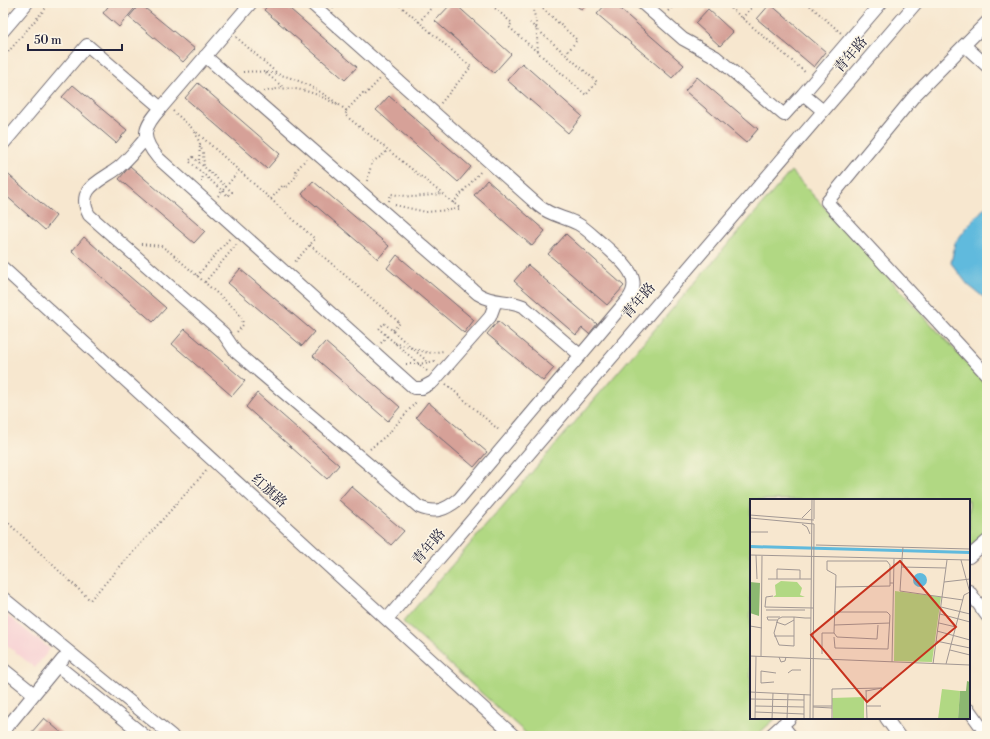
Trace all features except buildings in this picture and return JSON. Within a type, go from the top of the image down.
[{"type":"street","points":[[3,31],[27,3]]},
{"type":"street","points":[[251,3],[149,121],[146,130],[146,138],[149,148],[158,158],[414,388],[422,388],[436,378],[490,317],[496,301]]},
{"type":"street","points":[[146,138],[118,168],[92,186],[84,199],[84,207],[89,215],[226,337],[236,352],[419,506],[428,510],[440,512],[448,508],[459,498],[633,293],[632,275],[627,266],[577,223],[546,212],[311,3]]},
{"type":"street","points":[[642,3],[683,39],[716,57],[784,115],[881,3]]},
{"type":"street","name":"青年路","points":[[386,619],[822,110],[916,3]]},
{"type":"street","points":[[987,22],[915,95],[827,202],[987,375]]},
{"type":"street","points":[[3,144],[87,45],[162,106]]},
{"type":"street","points":[[964,45],[987,66]]},
{"type":"street","points":[[205,56],[478,294],[488,301],[514,303],[523,306],[580,355]]},
{"type":"street","points":[[803,94],[822,110]]},
{"type":"street","name":"红旗路","points":[[3,268],[514,736]]},
{"type":"street","points":[[970,557],[987,541]]},
{"type":"street","points":[[970,591],[987,616]]},
{"type":"street","points":[[3,598],[172,736]]},
{"type":"street","points":[[3,732],[69,652]]},
{"type":"street","points":[[58,666],[144,736]]},
{"type":"street","points":[[3,669],[34,694]]},
{"type":"street","points":[[970,711],[987,736]]},
{"type":"street","points":[[887,719],[899,736]]},
{"type":"street","points":[[770,736],[786,722],[791,736]]},
{"type":"path","points":[[3,58],[50,3]]},
{"type":"path","points":[[398,3],[471,67],[434,112]]},
{"type":"path","points":[[419,22],[432,7],[430,5],[432,3]]},
{"type":"path","points":[[489,3],[512,23],[509,27],[586,95],[597,82],[530,23]]},
{"type":"path","points":[[531,3],[538,30],[538,53]]},
{"type":"path","points":[[537,3],[577,40],[566,54]]},
{"type":"path","points":[[725,3],[814,80]]},
{"type":"path","points":[[742,18],[756,3]]},
{"type":"path","points":[[807,3],[849,40]]},
{"type":"path","points":[[228,30],[279,74]]},
{"type":"path","points":[[383,200],[414,210],[426,212],[461,209],[345,115],[363,93],[365,95],[387,71]]},
{"type":"path","points":[[226,75],[265,72],[279,74],[315,88],[327,95],[347,112]]},
{"type":"path","points":[[265,72],[284,89]]},
{"type":"path","points":[[252,97],[270,90],[284,89],[311,91],[323,96],[347,112]]},
{"type":"path","points":[[162,106],[194,131],[315,239],[286,273]]},
{"type":"path","points":[[194,131],[204,153],[204,167]]},
{"type":"path","points":[[199,163],[200,144]]},
{"type":"path","points":[[359,191],[370,177],[372,162],[380,158],[388,150]]},
{"type":"path","points":[[271,199],[283,185],[286,188],[297,175],[294,172],[314,151]]},
{"type":"path","points":[[193,157],[204,167],[232,192],[228,196],[189,161],[193,157]]},
{"type":"path","points":[[453,203],[489,162]]},
{"type":"path","points":[[210,204],[239,171]]},
{"type":"path","points":[[388,202],[391,194],[413,197],[442,194]]},
{"type":"path","points":[[197,276],[241,233]]},
{"type":"path","points":[[204,282],[241,233]]},
{"type":"path","points":[[122,244],[161,246],[235,309],[242,318],[243,325],[239,331],[226,337]]},
{"type":"path","points":[[310,245],[400,323],[393,331]]},
{"type":"path","points":[[430,363],[384,323],[379,329],[509,439]]},
{"type":"path","points":[[395,343],[428,353],[446,350]]},
{"type":"path","points":[[400,363],[430,363],[440,358]]},
{"type":"path","points":[[355,452],[371,449],[418,399]]},
{"type":"path","points":[[3,518],[90,600],[215,462]]},
{"type":"shaded area","points":[[3,612],[50,649],[35,668],[3,642]]},
{"type":"green space","points":[[791,171],[987,385],[987,531],[970,546],[970,499],[750,499],[750,719],[775,719],[756,736],[529,736],[403,622]]},
{"type":"water","points":[[987,205],[987,300],[968,285],[951,263],[955,243]]}]
